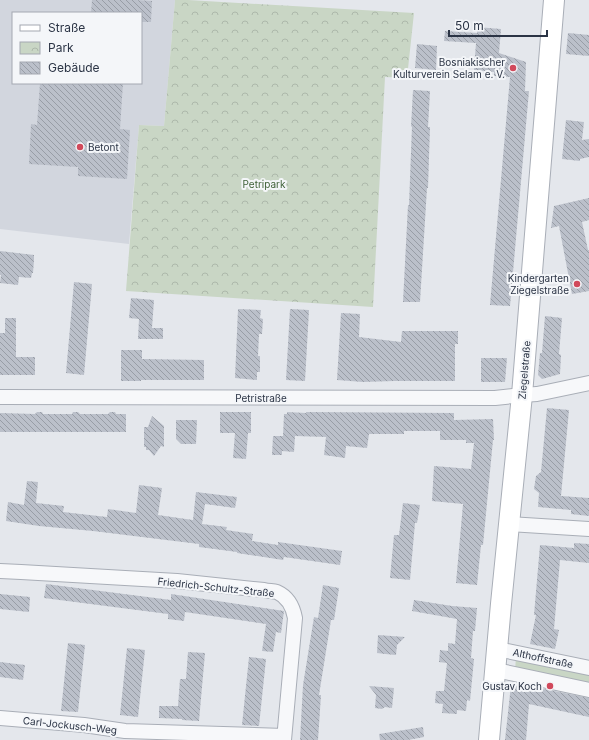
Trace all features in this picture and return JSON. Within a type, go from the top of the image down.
[{"type":"street","name":"Ziegelstraße","points":[[489,740],[522,395],[554,0]]},
{"type":"street","name":"Petristraße","points":[[0,398],[495,398],[537,394],[589,383]]},
{"type":"street","points":[[509,524],[589,530]]},
{"type":"street","name":"Friedrich-Schultz-Straße","points":[[0,571],[177,581],[277,592],[286,598],[293,607],[296,618],[284,738]]},
{"type":"street","name":"Althoffstraße","points":[[497,649],[589,668]]},
{"type":"street","points":[[496,670],[589,690]]},
{"type":"street","name":"Carl-Jockusch-Weg","points":[[0,718],[126,731],[284,738]]},
{"type":"shaded area","points":[[0,0],[175,0],[164,126],[139,125],[129,244],[0,229]]},
{"type":"green space","name":"Petripark","points":[[175,0],[414,13],[407,78],[385,77],[373,307],[126,291],[139,125],[164,126]]},
{"type":"green space","points":[[516,657],[589,672],[589,686],[515,671]]},
{"type":"building","points":[[92,0],[152,1],[151,22],[142,22],[142,12],[91,12]]},
{"type":"building","points":[[477,27],[501,29],[499,53],[526,62],[525,91],[529,91],[510,306],[490,305],[510,77],[494,76],[494,72],[474,70],[476,43],[444,41],[445,31],[477,33]]},
{"type":"building","points":[[568,33],[589,35],[589,56],[566,54]]},
{"type":"building","points":[[417,44],[437,46],[436,70],[415,68]]},
{"type":"building","points":[[40,84],[123,84],[120,129],[130,130],[127,179],[78,176],[78,167],[29,164],[31,124],[37,125]]},
{"type":"building","points":[[413,90],[430,91],[428,127],[430,127],[428,188],[420,302],[403,302],[409,205]]},
{"type":"building","points":[[566,120],[584,122],[582,140],[589,139],[589,157],[580,159],[580,161],[562,159]]},
{"type":"building","points":[[589,198],[589,220],[582,222],[589,250],[589,291],[572,294],[559,226],[551,228],[554,206]]},
{"type":"building","points":[[0,251],[34,255],[33,273],[31,278],[19,277],[18,285],[0,283]]},
{"type":"building","points":[[74,282],[92,284],[84,375],[66,373]]},
{"type":"building","points":[[131,298],[154,300],[152,328],[163,328],[163,339],[138,339],[139,319],[129,318]]},
{"type":"building","points":[[238,309],[261,310],[260,318],[263,319],[262,334],[259,334],[258,356],[260,356],[260,372],[257,372],[257,380],[235,378]]},
{"type":"building","points":[[290,309],[309,310],[305,381],[286,380]]},
{"type":"building","points":[[341,313],[360,314],[359,337],[401,342],[402,331],[458,331],[458,344],[455,344],[455,381],[363,382],[337,380]]},
{"type":"building","points":[[545,316],[562,318],[559,354],[561,355],[560,374],[542,379],[538,375],[540,353],[542,353]]},
{"type":"building","points":[[5,318],[16,318],[16,357],[35,357],[35,375],[0,375],[0,333],[5,333]]},
{"type":"building","points":[[121,350],[142,350],[142,359],[204,360],[204,380],[121,381]]},
{"type":"building","points":[[481,358],[507,358],[505,382],[481,382]]},
{"type":"building","points":[[547,408],[569,410],[561,496],[589,498],[589,516],[571,514],[571,510],[538,507],[539,493],[534,489],[536,476],[541,472]]},
{"type":"building","points":[[37,412],[42,412],[43,414],[72,414],[73,412],[78,412],[80,414],[108,414],[110,412],[115,412],[116,414],[126,414],[126,432],[0,432],[0,413],[35,414]]},
{"type":"building","points":[[220,412],[251,412],[251,433],[248,433],[246,459],[233,458],[235,433],[220,433]]},
{"type":"building","points":[[287,412],[454,413],[454,420],[493,419],[494,440],[483,545],[481,545],[477,585],[456,583],[463,504],[432,501],[434,466],[471,469],[474,443],[466,443],[466,440],[440,440],[440,431],[404,431],[404,434],[369,434],[367,448],[346,446],[345,458],[324,455],[326,437],[295,436],[294,452],[282,451],[282,455],[272,455],[273,436],[283,436],[284,414],[287,414]]},
{"type":"building","points":[[152,416],[164,426],[164,447],[161,446],[154,456],[149,450],[146,450],[146,447],[144,447],[144,427],[148,427]]},
{"type":"building","points":[[176,420],[197,420],[196,444],[181,444],[176,439]]},
{"type":"building","points":[[27,481],[38,482],[36,503],[64,506],[63,512],[107,517],[108,509],[136,513],[139,485],[162,488],[158,515],[193,520],[196,492],[237,497],[235,508],[205,504],[202,524],[227,527],[226,530],[253,534],[252,541],[278,545],[278,542],[342,551],[340,565],[284,557],[283,560],[199,547],[199,544],[6,521],[8,502],[24,505]]},
{"type":"building","points":[[403,503],[420,505],[417,523],[415,523],[410,580],[390,578],[394,535],[399,535]]},
{"type":"building","points":[[574,543],[589,544],[589,563],[560,560],[554,629],[559,630],[555,649],[530,644],[536,615],[534,615],[540,545],[574,548]]},
{"type":"building","points":[[46,584],[171,600],[171,594],[284,611],[281,633],[276,632],[273,652],[262,651],[266,624],[185,612],[184,621],[168,619],[168,614],[44,598]]},
{"type":"building","points":[[323,585],[339,588],[334,620],[331,620],[319,695],[321,695],[318,740],[300,740],[303,685],[314,617],[318,618]]},
{"type":"building","points":[[0,594],[30,597],[29,612],[0,609]]},
{"type":"building","points":[[414,600],[477,608],[475,631],[473,631],[471,658],[474,659],[470,701],[467,700],[466,711],[457,710],[457,714],[442,713],[443,704],[435,703],[436,691],[444,691],[447,663],[439,662],[440,650],[448,651],[448,643],[455,644],[457,619],[412,611]]},
{"type":"building","points":[[378,635],[405,637],[397,645],[396,655],[377,653]]},
{"type":"building","points":[[68,643],[85,645],[78,712],[61,711]]},
{"type":"building","points":[[127,648],[145,650],[138,717],[120,715]]},
{"type":"building","points":[[188,652],[205,653],[199,721],[159,718],[159,706],[178,706],[180,679],[186,679]]},
{"type":"building","points":[[249,657],[266,659],[259,726],[242,725]]},
{"type":"building","points":[[0,662],[25,665],[23,680],[0,677]]},
{"type":"building","points":[[511,685],[534,687],[589,698],[589,717],[529,704],[526,740],[505,740]]},
{"type":"building","points":[[369,686],[394,688],[392,708],[375,708],[376,695]]},
{"type":"building","points":[[423,727],[424,737],[408,740],[380,740],[379,734]]},
{"type":"place","name":"Bosniakischer Kulturverein Selam e. V.","points":[[513,68]]},
{"type":"place","name":"Betont","points":[[80,147]]},
{"type":"place","name":"Kindergarten Ziegelstraße","points":[[577,284]]},
{"type":"place","name":"Gustav Koch","points":[[550,686]]}]
